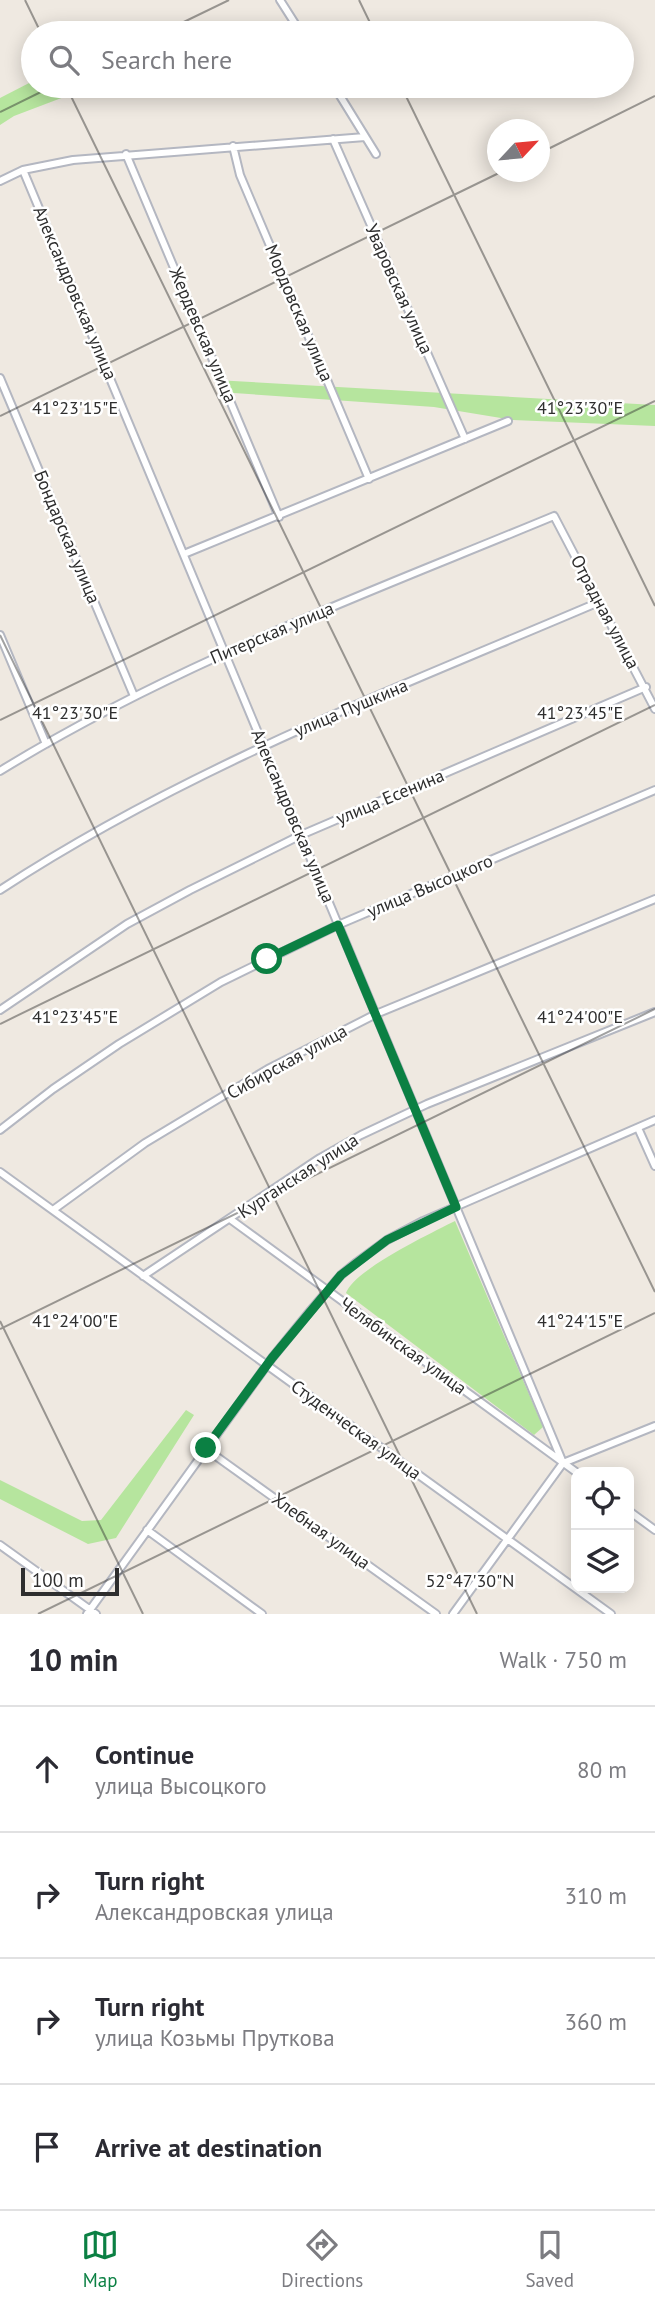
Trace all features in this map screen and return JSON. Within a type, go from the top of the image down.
[{"type":"street","points":[[281,0],[294,21]]},
{"type":"street","points":[[341,98],[376,154]]},
{"type":"street","points":[[0,180],[23,170],[61,162],[126,154],[365,137]]},
{"type":"street","name":"Уваровская улица","points":[[333,139],[465,439]]},
{"type":"street","name":"Мордовская улица","points":[[233,146],[240,175],[369,479]]},
{"type":"street","name":"Жердевская улица","points":[[126,154],[279,517]]},
{"type":"street","name":"Александровская улица","points":[[23,170],[563,1463]]},
{"type":"street","name":"Бондарская улица","points":[[0,378],[134,696]]},
{"type":"street","points":[[184,554],[508,421]]},
{"type":"street","name":"Питерская улица","points":[[0,771],[134,696],[224,652],[554,516]]},
{"type":"street","name":"Отрадная улица","points":[[554,516],[646,687],[655,709]]},
{"type":"street","name":"улица Пушкина","points":[[0,890],[136,808],[263,745],[599,602]]},
{"type":"street","points":[[0,635],[46,744]]},
{"type":"street","name":"улица Есенина","points":[[0,1010],[127,924],[201,884],[301,835],[646,687]]},
{"type":"street","name":"улица Высоцкого","points":[[0,1130],[53,1089],[119,1044],[255,965],[338,925],[655,790]]},
{"type":"street","name":"Сибирская улица","points":[[53,1210],[145,1143],[268,1069],[376,1014],[655,899]]},
{"type":"street","name":"Курганская улица","points":[[143,1276],[320,1158],[361,1135],[415,1109],[655,1012]]},
{"type":"street","points":[[0,1545],[91,1612],[267,1365],[341,1275],[387,1240],[456,1207],[655,1121]]},
{"type":"street","points":[[638,1128],[655,1166]]},
{"type":"street","name":"Студенческая улица","points":[[0,1172],[611,1614]]},
{"type":"street","name":"Челябинская улица","points":[[230,1219],[571,1469]]},
{"type":"street","points":[[453,1614],[563,1463],[655,1426]]},
{"type":"street","name":"Хлебная улица","points":[[206,1448],[436,1614]]},
{"type":"street","points":[[634,1515],[655,1530]]},
{"type":"street","points":[[147,1530],[262,1614]]},
{"type":"green space","points":[[21,87],[21,98],[61,98],[14,116],[0,125],[0,98]]},
{"type":"green space","points":[[215,380],[655,405],[655,426],[513,420],[434,407],[219,392]]},
{"type":"green space","points":[[455,1221],[543,1427],[534,1435],[346,1293],[352,1284],[378,1263]]},
{"type":"green space","points":[[186,1410],[194,1415],[116,1538],[88,1544],[0,1499],[0,1480],[82,1521],[101,1520]]},
{"type":"route","points":[[206,1448],[272,1358],[341,1275],[387,1240],[456,1207],[338,925],[267,959]]}]
